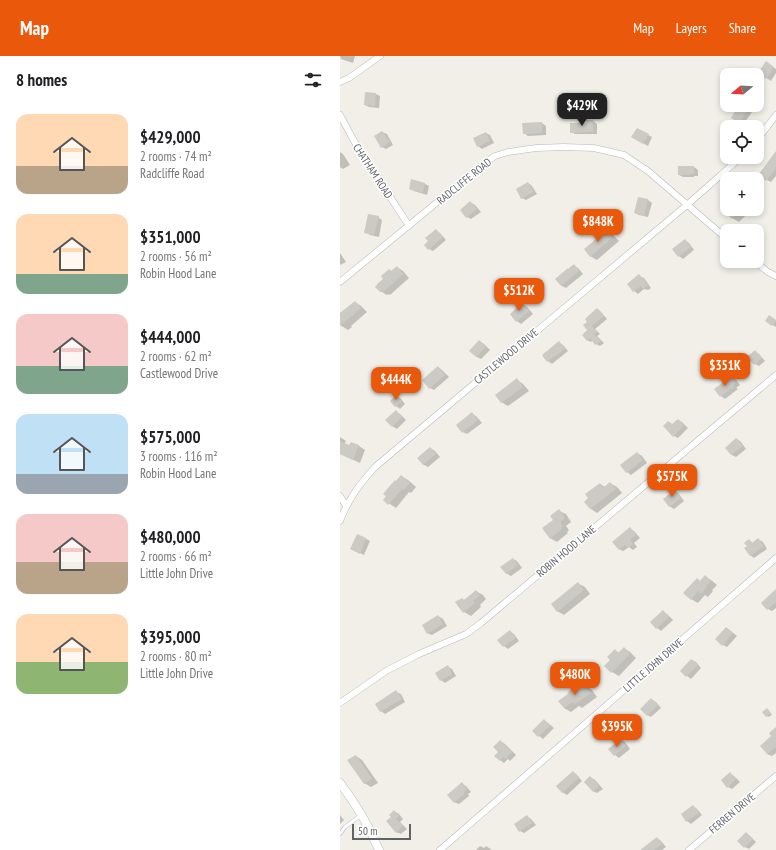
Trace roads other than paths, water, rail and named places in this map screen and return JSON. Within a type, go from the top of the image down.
[{"type":"street","points":[[340,82],[349,78],[380,56]]},
{"type":"street","name":"CHATHAM ROAD","points":[[340,115],[364,158],[408,226]]},
{"type":"street","points":[[764,131],[776,115]]},
{"type":"street","name":"RADCLIFFE ROAD","points":[[340,282],[495,156],[508,152],[536,148],[594,148],[624,155],[648,171],[720,233]]},
{"type":"street","name":"CASTLEWOOD DRIVE","points":[[340,520],[354,493],[375,467],[688,204],[733,164]]},
{"type":"street","points":[[763,268],[776,276]]},
{"type":"street","name":"ROBIN HOOD LANE","points":[[340,703],[386,671],[419,654],[466,634],[481,623],[776,375]]},
{"type":"street","points":[[340,496],[346,506]]},
{"type":"street","name":"LITTLE JOHN DRIVE","points":[[440,850],[776,558]]},
{"type":"street","name":"FERREN DRIVE","points":[[689,850],[776,776]]},
{"type":"street","points":[[340,783],[350,796],[369,828],[379,850]]},
{"type":"lane","points":[[340,834],[345,827],[361,815]]}]
